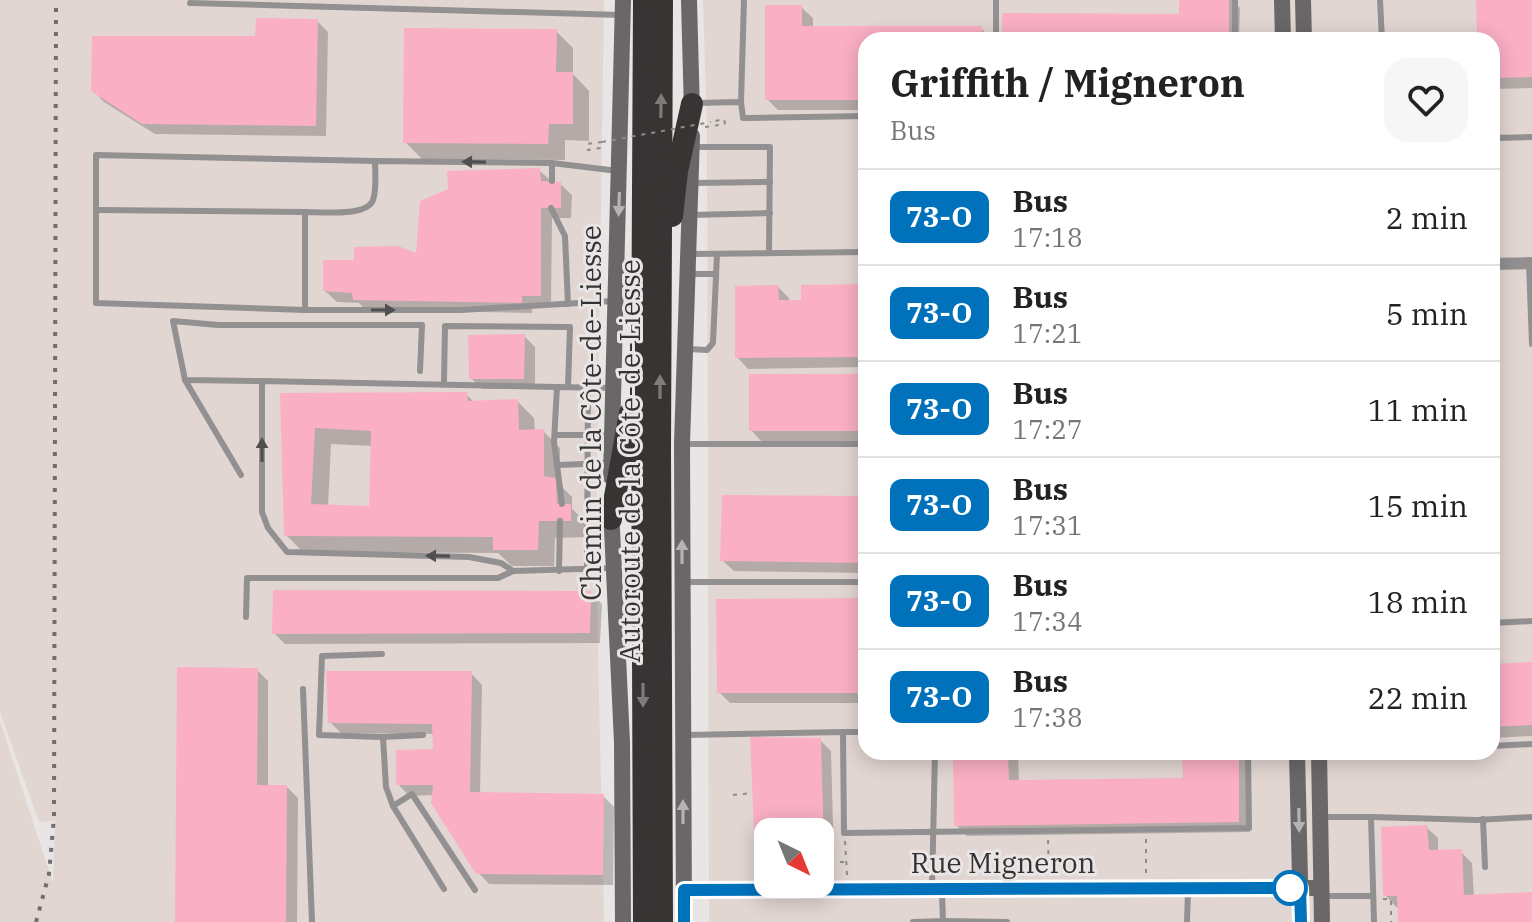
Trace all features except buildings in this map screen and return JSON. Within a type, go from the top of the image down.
[{"type":"highway","name":"Autoroute de la Côte-de-Liesse","points":[[644,0],[644,922]]},
{"type":"highway","name":"Autoroute de la Côte-de-Liesse","points":[[662,0],[662,922]]},
{"type":"highway","points":[[660,324],[677,171],[692,104]]},
{"type":"highway","points":[[611,519],[625,452],[642,309]]},
{"type":"main road","points":[[684,922],[682,444],[692,147],[689,0]]},
{"type":"main road","points":[[1282,0],[1283,32]]},
{"type":"main road","points":[[1303,0],[1304,32]]},
{"type":"main road","name":"Chemin de la Côte-de-Liesse","points":[[622,7],[620,171],[611,388],[611,519],[623,767],[623,922]]},
{"type":"main road","points":[[1297,760],[1301,922]]},
{"type":"main road","points":[[1319,760],[1322,922]]},
{"type":"main road","name":"Rue Migneron","points":[[684,890],[1300,888],[1322,892]]},
{"type":"street","points":[[1500,264],[1530,263]]},
{"type":"lane","points":[[744,0],[743,118],[858,116]]},
{"type":"lane","points":[[996,0],[996,32]]},
{"type":"lane","points":[[1235,0],[1235,32]]},
{"type":"lane","points":[[1380,0],[1382,32]]},
{"type":"lane","points":[[190,3],[622,7]]},
{"type":"lane","points":[[692,104],[741,102]]},
{"type":"lane","points":[[1500,138],[1532,137]]},
{"type":"lane","points":[[692,147],[770,147],[769,253]]},
{"type":"lane","points":[[615,301],[461,310],[305,310],[96,303],[96,155],[552,163],[620,171]]},
{"type":"lane","points":[[96,210],[348,212],[367,209],[373,201],[375,161]]},
{"type":"lane","points":[[552,163],[552,181]]},
{"type":"lane","points":[[691,183],[770,182]]},
{"type":"lane","points":[[551,208],[565,236],[568,304]]},
{"type":"lane","points":[[305,212],[305,310]]},
{"type":"lane","points":[[690,215],[770,213]]},
{"type":"lane","points":[[689,254],[858,252]]},
{"type":"lane","points":[[684,348],[707,350],[713,343],[717,254]]},
{"type":"lane","points":[[1530,263],[1532,344]]},
{"type":"lane","points":[[688,274],[716,274]]},
{"type":"lane","points":[[241,475],[185,380],[173,321],[240,325],[422,325],[420,371]]},
{"type":"lane","points":[[444,382],[445,326],[570,327],[568,387]]},
{"type":"lane","points":[[185,380],[444,382],[611,388]]},
{"type":"lane","points":[[262,381],[262,512],[268,528],[287,552],[469,557],[501,563],[513,571]]},
{"type":"lane","points":[[557,387],[555,435],[562,504]]},
{"type":"lane","points":[[587,568],[588,388]]},
{"type":"lane","points":[[555,435],[611,435]]},
{"type":"lane","points":[[682,444],[858,444]]},
{"type":"lane","points":[[557,465],[611,463]]},
{"type":"lane","points":[[559,571],[560,521]]},
{"type":"lane","points":[[246,617],[247,578],[498,578],[513,571],[615,568]]},
{"type":"lane","points":[[682,582],[858,582]]},
{"type":"lane","points":[[1500,623],[1532,621]]},
{"type":"lane","points":[[382,654],[322,656],[319,735],[423,735]]},
{"type":"lane","points":[[303,689],[312,922]]},
{"type":"lane","points":[[843,732],[844,833],[1249,828],[1248,760]]},
{"type":"lane","points":[[682,735],[858,732]]},
{"type":"lane","points":[[383,737],[386,787],[393,806],[444,889]]},
{"type":"lane","points":[[1500,746],[1532,744]]},
{"type":"lane","points":[[935,760],[934,832],[937,889],[943,921]]},
{"type":"lane","points":[[393,806],[412,794],[475,890]]},
{"type":"lane","points":[[1320,817],[1532,817]]},
{"type":"lane","points":[[1371,817],[1374,922]]},
{"type":"lane","points":[[1483,819],[1485,867]]},
{"type":"lane","points":[[1187,922],[1188,888]]},
{"type":"lane","points":[[1322,892],[1373,896]]},
{"type":"lane","points":[[913,922],[1007,922]]},
{"type":"path","points":[[599,148],[588,150],[587,144],[724,119],[725,124],[702,128]]},
{"type":"path","points":[[733,795],[752,793]]},
{"type":"path","points":[[1146,847],[1146,874]]},
{"type":"path","points":[[846,848],[847,876]]},
{"type":"path","points":[[1048,848],[1049,874]]},
{"type":"path","points":[[834,862],[847,862]]},
{"type":"shaded area","points":[[0,0],[604,0],[596,556],[604,922],[0,922],[0,721],[53,883],[55,821],[39,822],[0,712]]},
{"type":"shaded area","points":[[703,0],[1532,0],[1532,922],[709,922],[707,133]]},
{"type":"railway","points":[[36,922],[49,874],[54,817],[56,0]]},
{"type":"bus line","name":"73-O","points":[[684,922],[684,890],[1268,888],[1300,888],[1301,922]]}]
